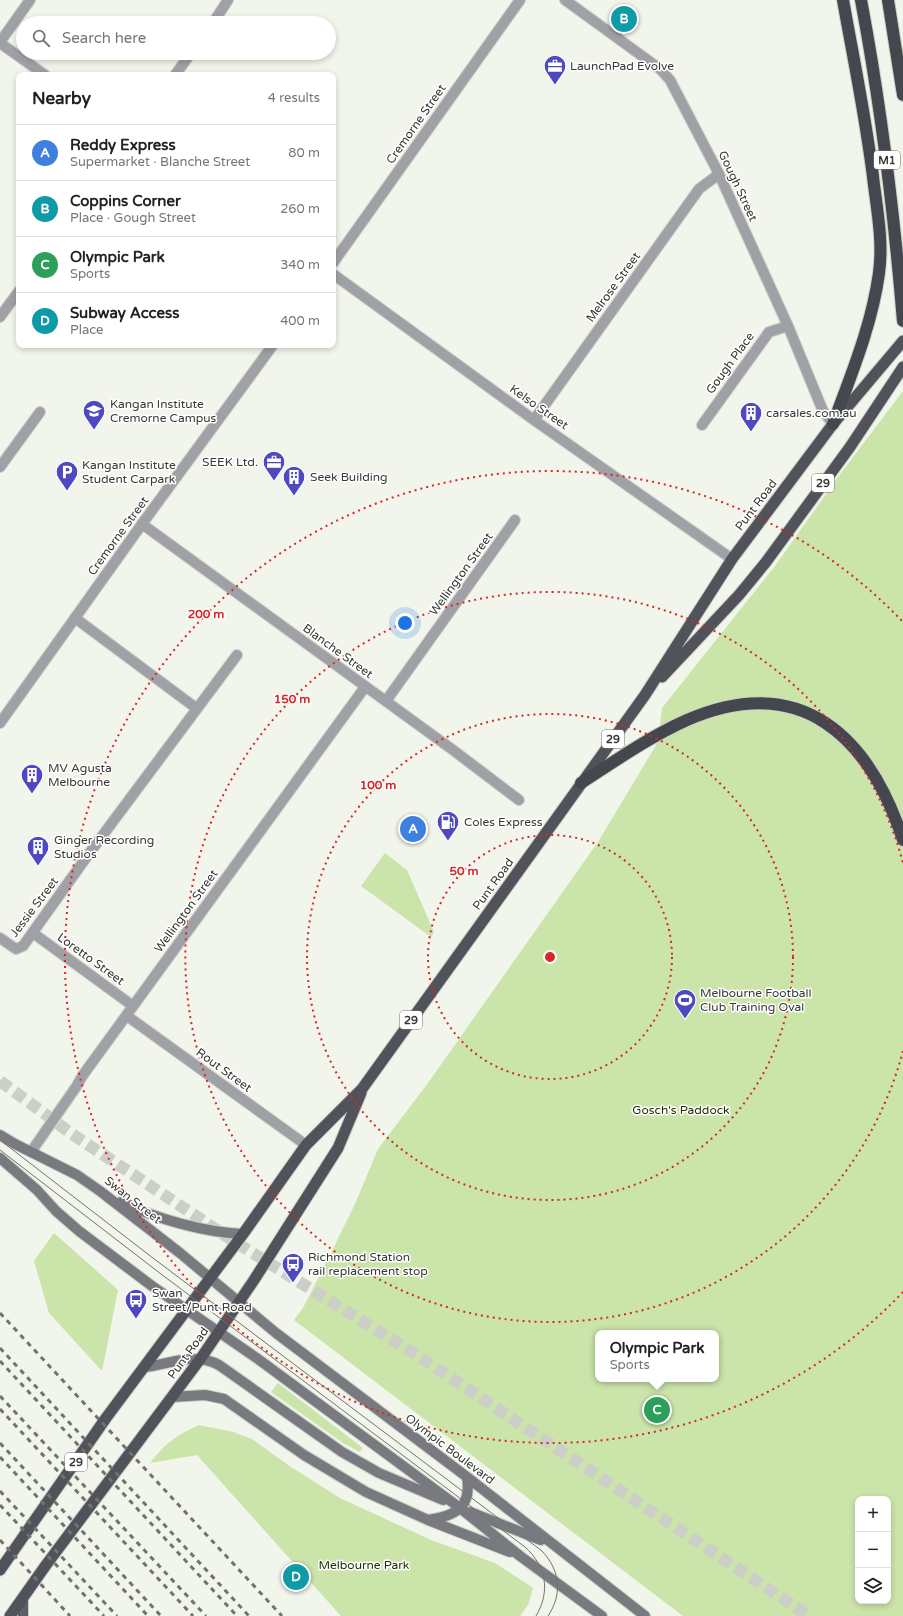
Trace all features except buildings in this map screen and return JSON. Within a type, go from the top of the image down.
[{"type":"highway","points":[[833,424],[867,326],[877,285],[880,257],[880,238],[871,160],[843,0]]},
{"type":"highway","name":"M1","points":[[861,0],[875,73],[894,216],[903,321]]},
{"type":"highway","points":[[888,0],[903,95]]},
{"type":"highway","name":"Punt Road","points":[[0,1570],[106,1418],[243,1234],[306,1145],[362,1089],[645,695],[732,559],[833,424],[903,341]]},
{"type":"highway","name":"Punt Road","points":[[645,695],[739,595],[766,562],[850,447],[903,367]]},
{"type":"highway","points":[[581,784],[651,739],[696,717],[748,704],[782,706],[802,711],[821,720],[840,733],[859,752],[877,779],[903,840]]},
{"type":"highway","name":"Punt Road","points":[[10,1616],[201,1358],[239,1303],[338,1148],[362,1089]]},
{"type":"main road","name":"Swan Street","points":[[0,1135],[77,1175],[103,1193],[239,1303]]},
{"type":"main road","points":[[0,1158],[37,1190],[66,1221],[186,1310],[219,1332],[460,1508],[520,1556],[602,1616]]},
{"type":"main road","points":[[103,1193],[135,1208],[203,1229],[243,1234]]},
{"type":"main road","name":"Olympic Boulevard","points":[[239,1303],[467,1477],[552,1545],[645,1616]]},
{"type":"main road","points":[[145,1367],[201,1358],[219,1365],[312,1432],[379,1473],[552,1545]]},
{"type":"main road","points":[[172,1396],[205,1395],[224,1399],[304,1455],[349,1483],[382,1500],[428,1520],[520,1556]]},
{"type":"main road","points":[[428,1520],[448,1516],[460,1508],[469,1494],[467,1477]]},
{"type":"main road","points":[[23,1598],[23,1616]]},
{"type":"street","points":[[19,16],[30,0]]},
{"type":"street","points":[[218,16],[228,0]]},
{"type":"street","name":"Cremorne Street","points":[[336,259],[520,0]]},
{"type":"street","name":"Gough Street","points":[[565,0],[660,69],[670,80],[719,174],[788,326],[823,411],[833,424]]},
{"type":"street","points":[[16,20],[0,43],[16,54]]},
{"type":"street","points":[[24,60],[41,72]]},
{"type":"street","points":[[177,72],[186,60]]},
{"type":"street","name":"Melrose Street","points":[[534,420],[699,189],[719,174]]},
{"type":"street","name":"Kelso Street","points":[[336,276],[534,420],[732,559]]},
{"type":"street","points":[[0,317],[16,294]]},
{"type":"street","name":"Gough Place","points":[[702,425],[769,332],[788,326]]},
{"type":"street","name":"Cremorne Street","points":[[0,723],[142,524],[271,348]]},
{"type":"street","points":[[0,467],[40,412]]},
{"type":"street","name":"Wellington Street","points":[[386,701],[515,520]]},
{"type":"street","name":"Blanche Street","points":[[142,524],[386,701],[519,800]]},
{"type":"street","points":[[75,618],[196,708]]},
{"type":"street","name":"Jessie Street","points":[[0,938],[16,949],[23,946],[237,654]]},
{"type":"street","name":"Wellington Street","points":[[31,1152],[83,1075],[365,686]]},
{"type":"street","name":"Loretto Street","points":[[33,933],[133,1006]]},
{"type":"street","name":"Rout Street","points":[[127,1016],[306,1145]]},
{"type":"green space","name":"Gosch's Paddock","points":[[903,391],[903,1616],[683,1616],[294,1320],[303,1308],[331,1253],[355,1204],[378,1149],[428,1083],[598,842],[658,742],[662,708],[775,566],[838,477]]},
{"type":"green space","points":[[385,853],[407,870],[434,932],[431,937],[361,886]]},
{"type":"green space","points":[[54,1233],[118,1290],[102,1371],[49,1313],[34,1261]]},
{"type":"green space","points":[[278,1383],[363,1448],[360,1452],[343,1443],[271,1392]]},
{"type":"green space","name":"Melbourne Park","points":[[199,1425],[233,1432],[252,1439],[291,1467],[340,1498],[431,1540],[495,1563],[533,1588],[528,1605],[520,1616],[341,1616],[197,1455],[150,1463],[161,1450],[172,1441],[183,1433]]},
{"type":"tunnel","points":[[0,1081],[72,1134],[232,1240],[415,1354],[809,1616]]},
{"type":"tram line","points":[[0,1140],[149,1255],[542,1551],[553,1566],[557,1582],[556,1599],[548,1616]]},
{"type":"tram line","points":[[0,1150],[161,1274],[525,1547],[538,1562],[544,1579],[544,1597],[536,1616]]},
{"type":"railway","points":[[0,1313],[282,1616]]},
{"type":"railway","points":[[0,1348],[249,1616]]},
{"type":"railway","points":[[0,1361],[237,1616]]},
{"type":"railway","points":[[0,1396],[206,1616]]},
{"type":"railway","points":[[0,1409],[193,1616]]},
{"type":"railway","points":[[0,1443],[161,1616]]},
{"type":"railway","points":[[0,1457],[148,1616]]},
{"type":"railway","points":[[0,1491],[117,1616]]},
{"type":"railway","points":[[0,1505],[104,1616]]},
{"type":"railway","points":[[0,1540],[70,1616]]},
{"type":"place","name":"Coppins Corner","points":[[624,19]]},
{"type":"place","name":"LaunchPad Evolve","points":[[555,86]]},
{"type":"place","name":"Kangan Institute Cremorne Campus","points":[[94,430]]},
{"type":"place","name":"carsales.com.au","points":[[751,432]]},
{"type":"place","name":"SEEK Ltd.","points":[[274,482]]},
{"type":"place","name":"Kangan Institute Student Carpark","points":[[67,492]]},
{"type":"place","name":"Seek Building","points":[[294,496]]},
{"type":"place","name":"MV Agusta Melbourne","points":[[32,794]]},
{"type":"place","name":"Reddy Express","points":[[413,829]]},
{"type":"place","name":"Coles Express","points":[[448,842]]},
{"type":"place","name":"Ginger Recording Studios","points":[[38,866]]},
{"type":"place","name":"Melbourne Football Club Training Oval","points":[[685,1020]]},
{"type":"place","name":"Richmond Station rail replacement stop","points":[[293,1284]]},
{"type":"place","name":"Swan Street/Punt Road","points":[[136,1320]]},
{"type":"place","name":"Olympic Park","points":[[657,1410]]},
{"type":"place","name":"Subway Access","points":[[296,1577]]}]
